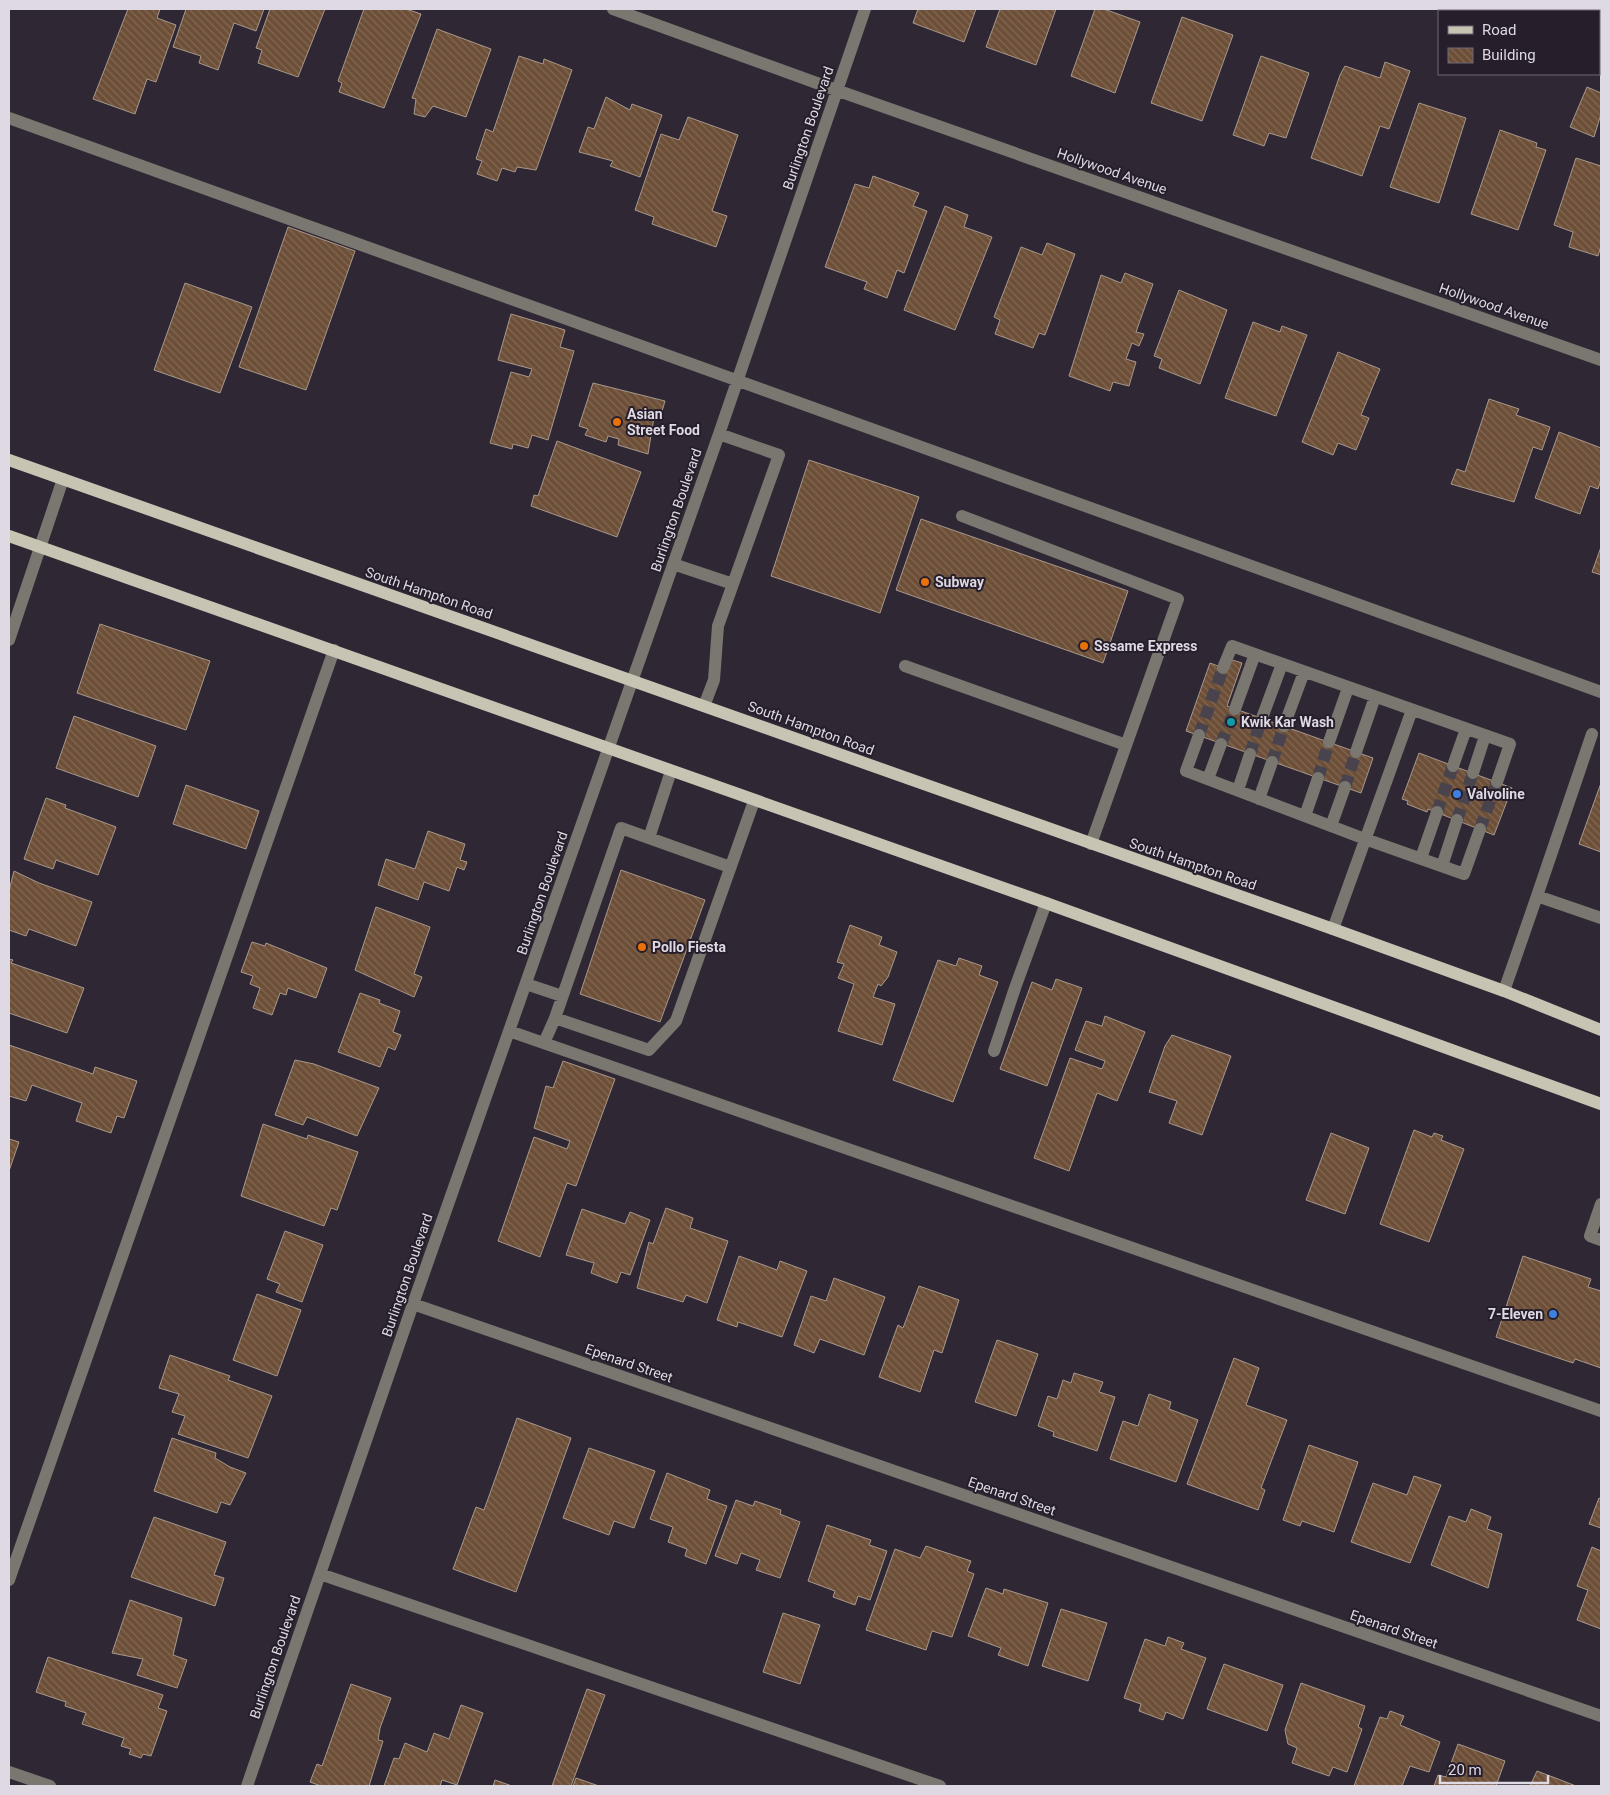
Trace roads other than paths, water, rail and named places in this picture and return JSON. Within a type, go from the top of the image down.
[{"type":"main road","name":"South Hampton Road","points":[[9,460],[1333,929],[1504,991],[1601,1030]]},
{"type":"main road","points":[[9,536],[1046,903],[1601,1104]]},
{"type":"street","name":"Hollywood Avenue","points":[[612,9],[1601,360]]},
{"type":"street","name":"Burlington Boulevard","points":[[247,1786],[413,1304],[719,434],[865,9]]},
{"type":"street","points":[[9,118],[1601,692]]},
{"type":"street","points":[[704,706],[714,680],[718,626],[779,455],[719,434]]},
{"type":"street","points":[[9,640],[63,480]]},
{"type":"street","points":[[962,516],[1178,599],[1091,844]]},
{"type":"street","points":[[673,564],[733,584]]},
{"type":"street","points":[[1223,668],[1232,646],[1510,744],[1497,782]]},
{"type":"street","points":[[9,1580],[334,650]]},
{"type":"street","points":[[1235,709],[1255,654]]},
{"type":"street","points":[[1262,718],[1282,664]]},
{"type":"street","points":[[905,666],[1126,744]]},
{"type":"street","points":[[1284,726],[1304,672]]},
{"type":"street","points":[[1329,742],[1348,688]]},
{"type":"street","points":[[1356,752],[1375,697]]},
{"type":"street","points":[[1333,929],[1412,710]]},
{"type":"street","points":[[1453,766],[1466,729]]},
{"type":"street","points":[[1504,991],[1592,734]]},
{"type":"street","points":[[1199,735],[1186,771],[1464,874],[1480,829]]},
{"type":"street","points":[[1473,773],[1485,736]]},
{"type":"street","points":[[1208,779],[1221,744]]},
{"type":"street","points":[[1238,790],[1250,754]]},
{"type":"street","points":[[1259,799],[1272,762]]},
{"type":"street","points":[[649,838],[672,771]]},
{"type":"street","points":[[1304,816],[1318,778]]},
{"type":"street","points":[[1331,826],[1345,787]]},
{"type":"street","points":[[555,1018],[649,1050],[676,1021],[754,801]]},
{"type":"street","points":[[1421,858],[1437,812]]},
{"type":"street","points":[[1442,866],[1457,820]]},
{"type":"street","points":[[544,1042],[555,1018],[621,828],[730,867]]},
{"type":"street","points":[[1537,896],[1601,918]]},
{"type":"street","points":[[994,1051],[1014,988],[1046,903]]},
{"type":"street","points":[[526,984],[562,996]]},
{"type":"street","points":[[509,1031],[1601,1411]]},
{"type":"street","points":[[1601,1204],[1590,1236],[1601,1240]]},
{"type":"street","name":"Epenard Street","points":[[413,1304],[1601,1716]]},
{"type":"street","points":[[320,1574],[940,1786]]},
{"type":"street","points":[[9,1772],[50,1786]]},
{"type":"tunnel","points":[[1199,735],[1223,668]]},
{"type":"tunnel","points":[[1221,744],[1235,709]]},
{"type":"tunnel","points":[[1250,754],[1262,718]]},
{"type":"tunnel","points":[[1272,762],[1284,726]]},
{"type":"tunnel","points":[[1318,778],[1329,742]]},
{"type":"tunnel","points":[[1345,787],[1356,752]]},
{"type":"tunnel","points":[[1437,812],[1453,766]]},
{"type":"tunnel","points":[[1457,820],[1473,773]]},
{"type":"tunnel","points":[[1480,829],[1497,782]]},
{"type":"place","name":"Asian Street Food","points":[[617,422]]},
{"type":"place","name":"Subway","points":[[925,582]]},
{"type":"place","name":"Sssame Express","points":[[1084,646]]},
{"type":"place","name":"Kwik Kar Wash","points":[[1231,722]]},
{"type":"place","name":"Valvoline","points":[[1457,794]]},
{"type":"place","name":"Pollo Fiesta","points":[[642,947]]},
{"type":"place","name":"7-Eleven","points":[[1553,1314]]}]
